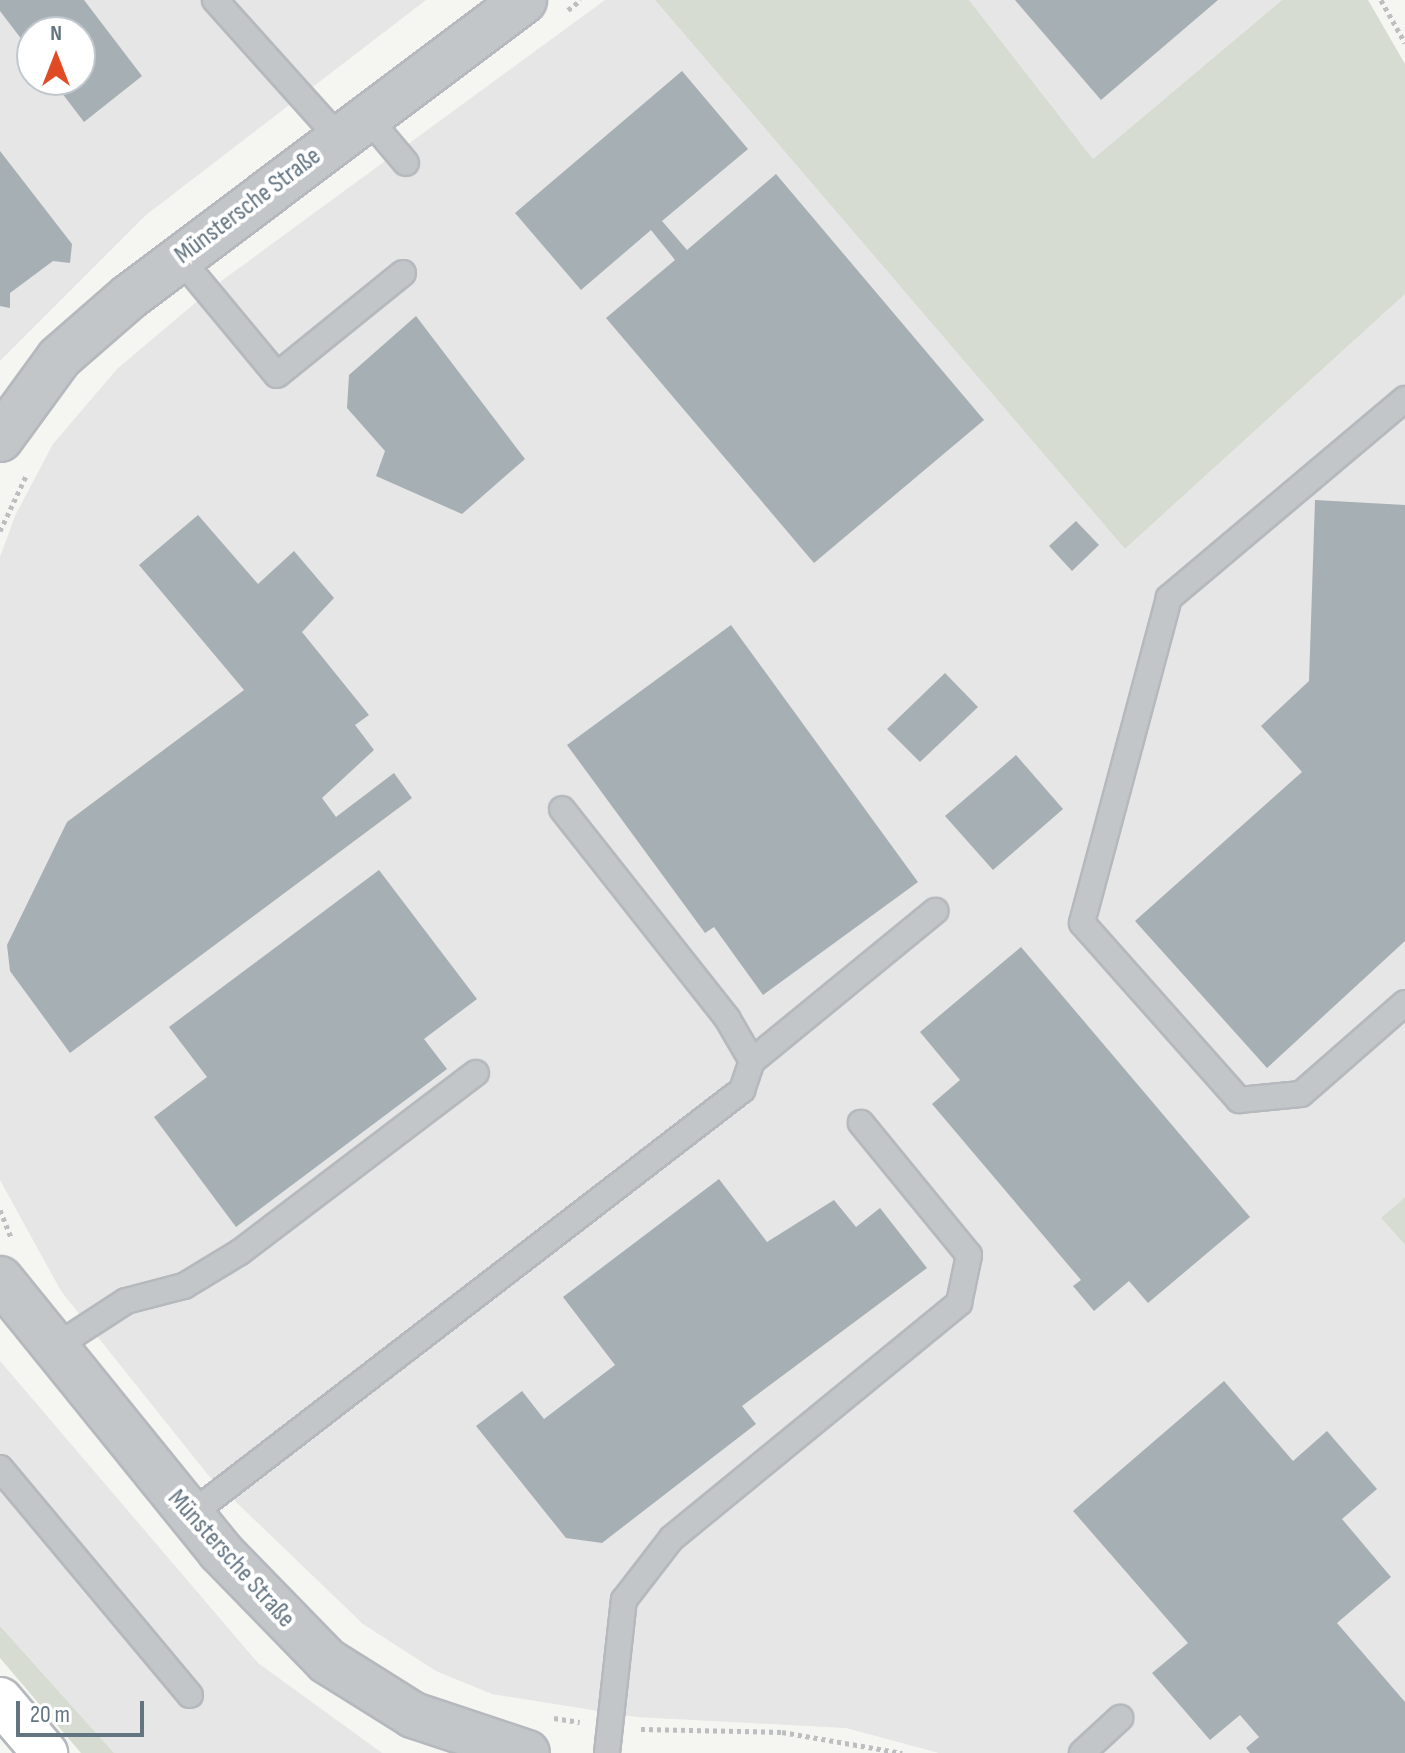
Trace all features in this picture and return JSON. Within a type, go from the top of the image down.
[{"type":"main road","points":[[0,1700],[45,1753]]},
{"type":"street","name":"Münstersche Straße","points":[[0,439],[59,358],[179,257],[524,0]]},
{"type":"street","name":"Münstersche Straße","points":[[8,1264],[52,1349],[190,1515],[327,1661],[413,1715],[534,1734]]},
{"type":"lane","points":[[215,0],[353,128],[406,163]]},
{"type":"lane","points":[[179,257],[277,375],[403,273]]},
{"type":"lane","points":[[1405,399],[1169,598],[1082,923],[1239,1100],[1301,1094],[1405,1003]]},
{"type":"lane","points":[[562,809],[727,1018],[752,1061]]},
{"type":"lane","points":[[190,1515],[710,1120],[742,1090],[752,1061],[935,911]]},
{"type":"lane","points":[[52,1349],[126,1301],[184,1286],[240,1252],[476,1073]]},
{"type":"lane","points":[[607,1753],[624,1600],[672,1538],[959,1303],[969,1255],[861,1123]]},
{"type":"lane","points":[[0,1468],[190,1695]]},
{"type":"lane","points":[[1082,1753],[1120,1718]]},
{"type":"path","points":[[1381,0],[1405,43]]},
{"type":"path","points":[[0,1210],[8,1264]]},
{"type":"path","points":[[534,1734],[609,1727],[782,1732],[902,1753]]},
{"type":"shaded area","points":[[0,0],[426,0],[146,215],[0,361]]},
{"type":"shaded area","points":[[605,0],[655,0],[1125,549],[1405,294],[1405,1197],[1381,1218],[1405,1245],[1405,1753],[939,1753],[846,1728],[636,1717],[492,1694],[436,1671],[363,1624],[209,1476],[61,1291],[0,1180],[0,557],[15,516],[53,444],[117,369],[220,282]]},
{"type":"shaded area","points":[[655,0],[969,0],[1093,159],[1282,0],[1368,0],[1405,64],[1405,294],[1125,549]]},
{"type":"shaded area","points":[[969,0],[1282,0],[1093,159]]},
{"type":"shaded area","points":[[1405,1197],[1405,1245],[1381,1218]]},
{"type":"shaded area","points":[[0,1361],[258,1663],[382,1753],[114,1753],[0,1626]]},
{"type":"shaded area","points":[[0,1626],[114,1753],[81,1753],[0,1658]]},
{"type":"building","points":[[0,0],[84,0],[142,76],[84,122],[64,96],[96,96],[96,16],[16,16],[16,32],[0,11]]},
{"type":"building","points":[[1015,0],[1218,0],[1101,100]]},
{"type":"building","points":[[682,71],[748,149],[662,221],[687,250],[776,174],[984,420],[814,563],[606,318],[675,260],[651,230],[581,290],[515,213]]},
{"type":"building","points":[[0,151],[72,244],[70,263],[53,261],[10,293],[10,308],[0,306]]},
{"type":"building","points":[[416,316],[525,459],[462,514],[376,476],[385,451],[347,408],[349,375]]},
{"type":"building","points":[[1315,500],[1405,505],[1405,941],[1267,1068],[1135,921],[1302,772],[1261,726],[1309,681]]},
{"type":"building","points":[[198,515],[258,584],[294,551],[334,598],[302,632],[369,715],[355,725],[374,750],[322,798],[336,817],[394,773],[412,798],[70,1053],[10,971],[7,945],[67,822],[244,690],[139,565]]},
{"type":"building","points":[[1076,521],[1099,545],[1072,571],[1049,546]]},
{"type":"building","points":[[731,625],[918,882],[763,995],[714,927],[705,933],[567,745]]},
{"type":"building","points":[[945,673],[978,707],[920,762],[887,729]]},
{"type":"building","points":[[1016,755],[1063,809],[993,870],[945,816]]},
{"type":"building","points":[[379,870],[477,999],[424,1039],[447,1069],[236,1227],[154,1117],[207,1077],[169,1027]]},
{"type":"building","points":[[1021,947],[1250,1217],[1148,1303],[1129,1281],[1094,1311],[1073,1286],[1081,1280],[932,1104],[960,1080],[920,1032]]},
{"type":"building","points":[[719,1179],[767,1242],[834,1200],[856,1227],[880,1208],[927,1268],[742,1406],[756,1424],[602,1543],[566,1538],[476,1426],[522,1391],[544,1419],[615,1365],[563,1297]]},
{"type":"building","points":[[1224,1381],[1293,1461],[1327,1431],[1377,1489],[1342,1519],[1391,1577],[1337,1623],[1405,1702],[1405,1753],[1250,1753],[1246,1748],[1259,1737],[1240,1715],[1210,1740],[1152,1673],[1188,1643],[1073,1511]]}]
